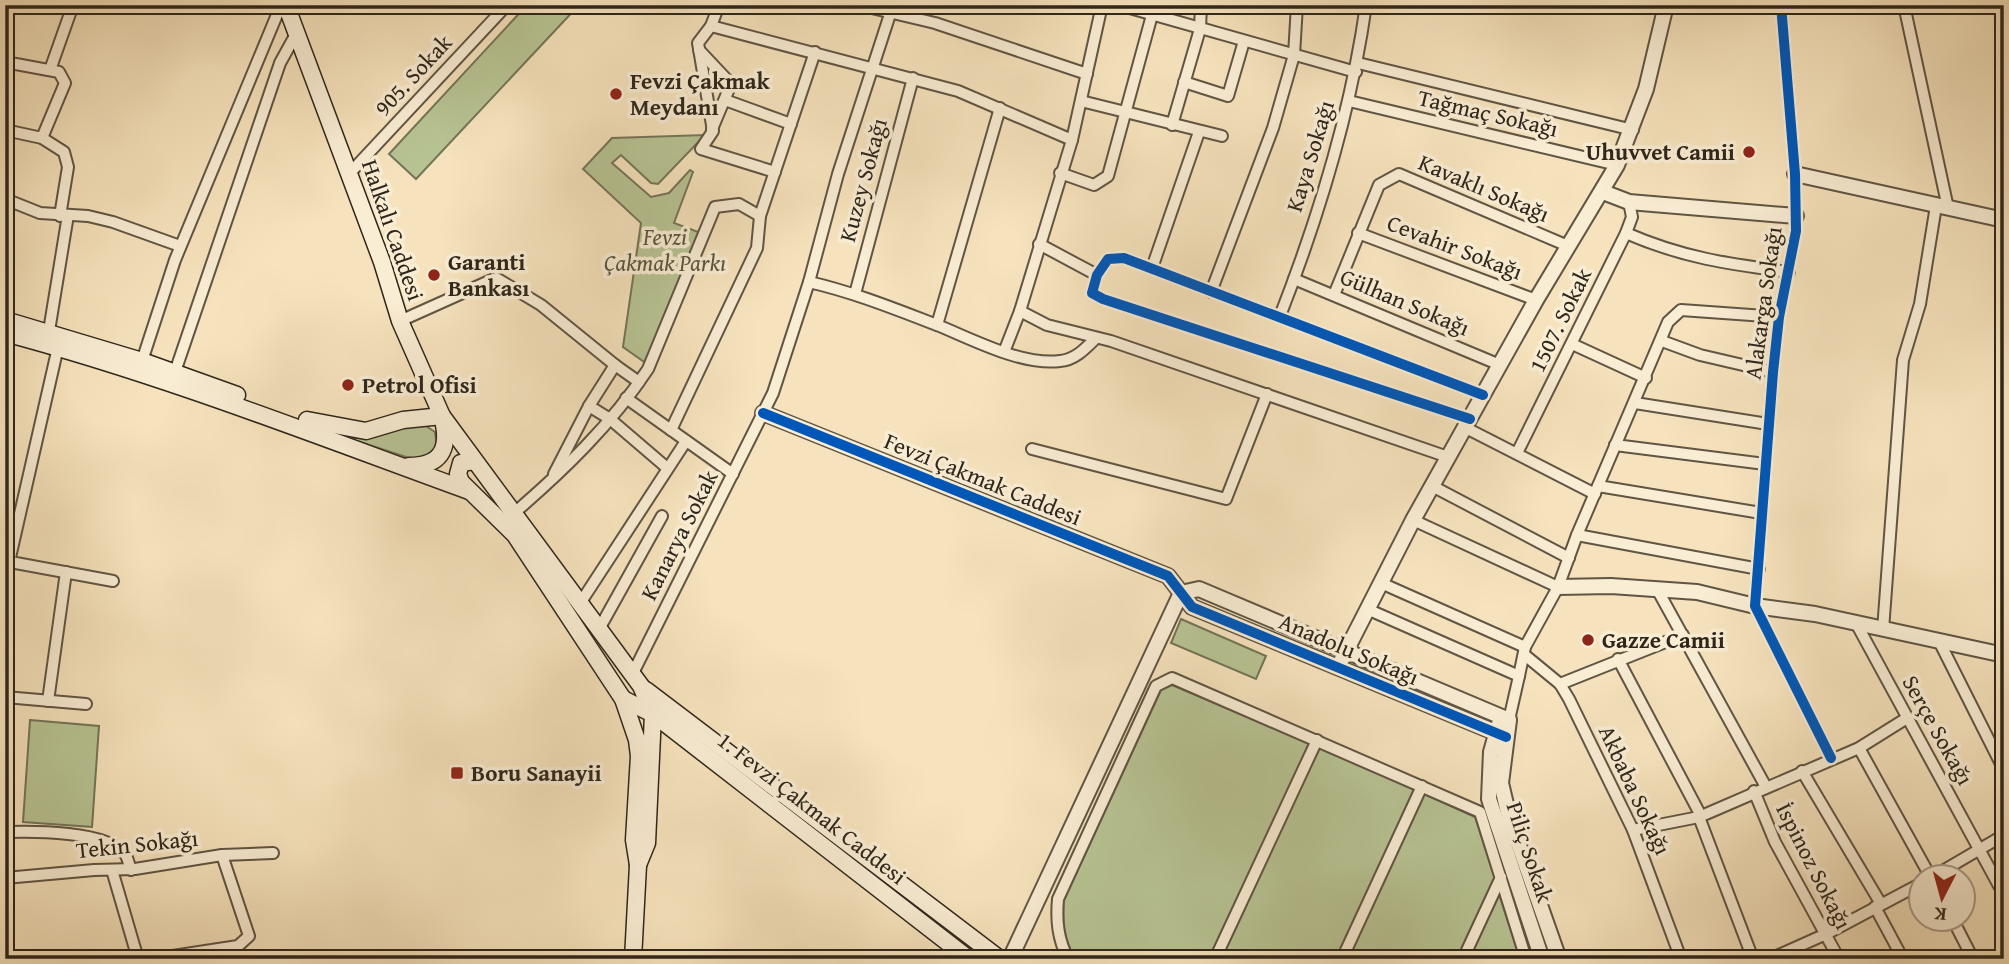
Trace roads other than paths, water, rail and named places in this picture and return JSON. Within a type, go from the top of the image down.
[{"type":"main road","name":"Halkalı Caddesi","points":[[283,5],[349,174],[400,321],[442,416],[636,680],[653,714],[647,843],[638,865]]},
{"type":"main road","points":[[5,320],[51,341],[293,425],[468,491]]},
{"type":"main road","points":[[5,333],[142,361],[335,428],[366,431],[403,420],[442,416],[445,444],[439,459],[430,464],[403,466]]},
{"type":"main road","points":[[468,491],[461,482],[458,468],[461,463],[474,461]]},
{"type":"main road","name":"Halkalı Caddesi","points":[[468,491],[515,535],[623,699],[637,740],[634,840],[638,865],[633,959]]},
{"type":"main road","points":[[636,680],[1000,959]]},
{"type":"main road","name":"1. Fevzi Çakmak Caddesi","points":[[623,699],[653,714],[969,959]]},
{"type":"main road","points":[[651,745],[658,727],[669,727]]},
{"type":"street","points":[[50,70],[73,5]]},
{"type":"street","points":[[142,361],[180,246],[283,5]]},
{"type":"street","name":"905. Sokak","points":[[349,174],[507,5]]},
{"type":"street","points":[[719,5],[711,26],[699,41],[698,48],[712,129],[711,137],[701,149],[775,172]]},
{"type":"street","points":[[859,5],[891,9],[1087,74]]},
{"type":"street","points":[[1003,352],[1020,312],[1072,140],[1102,5]]},
{"type":"street","points":[[1119,5],[1294,54],[1633,130]]},
{"type":"street","points":[[1172,125],[1200,29],[1201,5]]},
{"type":"street","points":[[1211,292],[1273,128],[1294,54],[1297,5]]},
{"type":"street","name":"Kaya Sokağı","points":[[1280,316],[1349,101],[1366,5]]},
{"type":"street","name":"Anadolu Sokağı","points":[[1338,667],[1448,457],[1536,300],[1617,165],[1633,130],[1666,5]]},
{"type":"street","name":"Alakarga Sokağı","points":[[1755,606],[1773,372],[1796,216],[1781,5]]},
{"type":"street","points":[[1883,629],[1903,360],[1920,304],[1942,207],[1904,5]]},
{"type":"street","name":"Kanarya Sokak","points":[[636,680],[773,393],[891,9]]},
{"type":"street","points":[[1060,173],[1094,185],[1108,176],[1152,15]]},
{"type":"street","points":[[711,26],[873,66],[958,91],[1072,140]]},
{"type":"street","points":[[175,372],[280,63],[296,34]]},
{"type":"street","points":[[1184,82],[1228,96],[1244,41]]},
{"type":"street","points":[[698,48],[730,82],[726,100],[712,129]]},
{"type":"street","points":[[671,430],[751,264],[761,231],[760,216],[815,52]]},
{"type":"street","points":[[5,62],[59,72],[65,83],[43,138]]},
{"type":"street","name":"Kuzey Sokağı","points":[[855,294],[913,78]]},
{"type":"street","points":[[726,100],[791,124]]},
{"type":"street","points":[[1081,101],[1222,136]]},
{"type":"street","name":"Tağmaç Sokağı","points":[[1349,101],[1617,165]]},
{"type":"street","points":[[937,325],[1000,108]]},
{"type":"street","points":[[5,131],[43,138],[64,152],[68,167],[51,341],[7,561],[113,580]]},
{"type":"street","points":[[1152,268],[1199,132]]},
{"type":"street","name":"Kavaklı Sokağı","points":[[1334,295],[1379,185],[1399,174],[1568,246]]},
{"type":"street","points":[[1795,174],[2004,220]]},
{"type":"street","points":[[1603,192],[1629,202],[1796,216]]},
{"type":"street","points":[[5,199],[40,213],[113,222],[180,246]]},
{"type":"street","name":"1507. Sokak","points":[[1517,453],[1626,233],[1632,217],[1629,202]]},
{"type":"street","points":[[513,514],[550,482],[610,419],[648,369],[715,207],[739,204],[760,216]]},
{"type":"street","name":"Cevahir Sokağı","points":[[1358,233],[1536,300]]},
{"type":"street","points":[[1626,233],[1680,255],[1789,272]]},
{"type":"street","points":[[1039,244],[1097,275]]},
{"type":"street","points":[[1483,395],[1124,258],[1108,259],[1097,275],[1092,293],[1103,299],[1468,424],[1517,453],[1596,490],[1761,513]]},
{"type":"street","points":[[400,321],[496,278],[541,305],[639,382]]},
{"type":"street","name":"Gülhan Sokağı","points":[[1294,279],[1500,365]]},
{"type":"street","points":[[809,282],[855,294],[1003,352],[1063,361],[1082,352],[1096,338]]},
{"type":"street","points":[[1505,718],[1514,706],[1525,651],[1558,587],[1577,535],[1668,322],[1681,310],[1779,317]]},
{"type":"street","points":[[1020,312],[1047,325],[1096,338],[1267,394],[1448,457]]},
{"type":"street","points":[[1662,341],[1700,355],[1773,372]]},
{"type":"street","points":[[1572,344],[1646,378]]},
{"type":"street","points":[[550,482],[589,406],[615,365]]},
{"type":"street","points":[[1032,449],[1226,499],[1267,394]]},
{"type":"street","points":[[626,398],[733,474]]},
{"type":"street","points":[[1634,404],[1769,424]]},
{"type":"street","points":[[589,406],[610,419],[666,467]]},
{"type":"street","name":"Fevzi Çakmak Caddesi","points":[[763,414],[1168,576],[1181,593]]},
{"type":"street","points":[[579,605],[666,467],[686,441]]},
{"type":"street","points":[[1615,444],[1765,464]]},
{"type":"street","points":[[1434,487],[1569,558]]},
{"type":"street","points":[[598,631],[662,516]]},
{"type":"street","points":[[1413,520],[1558,587],[1697,592],[1755,606],[1856,623],[1940,643],[2004,654]]},
{"type":"street","points":[[1577,535],[1759,569]]},
{"type":"street","points":[[48,701],[66,572]]},
{"type":"street","name":"Akbaba Sokağı","points":[[1381,583],[1525,651],[1560,684],[1633,830],[1681,959]]},
{"type":"street","name":"Anadolu Sokağı","points":[[1501,735],[1192,607],[1181,593],[1199,589],[1505,718]]},
{"type":"street","points":[[1657,589],[1766,787]]},
{"type":"street","points":[[1010,959],[1181,593]]},
{"type":"street","points":[[1755,606],[1830,758]]},
{"type":"street","points":[[1367,609],[1519,676]]},
{"type":"street","name":"Serçe Sokağı","points":[[1856,623],[2004,895]]},
{"type":"street","points":[[1560,684],[1683,635]]},
{"type":"street","points":[[1940,643],[2004,770]]},
{"type":"street","points":[[1618,659],[1700,815],[1753,959]]},
{"type":"street","points":[[1068,959],[1061,945],[1056,921],[1058,899],[1156,686],[1163,680],[1181,680],[1480,812],[1526,959]]},
{"type":"street","points":[[5,697],[86,704]]},
{"type":"street","name":"Piliç Sokak","points":[[1505,718],[1501,735],[1503,794],[1559,959]]},
{"type":"street","points":[[1633,830],[1700,815],[1859,748],[1907,719]]},
{"type":"street","name":"Piliç Sokak","points":[[1501,735],[1491,752],[1489,799],[1542,959]]},
{"type":"street","points":[[1215,959],[1317,740]]},
{"type":"street","points":[[1859,748],[1924,862]]},
{"type":"street","points":[[1802,771],[1878,906],[1903,959]]},
{"type":"street","points":[[1342,959],[1422,786]]},
{"type":"street","name":"İspinoz Sokağı","points":[[1754,791],[1775,842],[1839,959]]},
{"type":"street","points":[[5,832],[66,834],[110,844],[123,852],[131,870]]},
{"type":"street","points":[[1958,862],[2004,835]]},
{"type":"street","name":"Tekin Sokağı","points":[[5,878],[131,870],[222,855],[273,853]]},
{"type":"street","points":[[153,959],[239,946],[249,936],[222,855]]},
{"type":"street","points":[[112,870],[138,959]]},
{"type":"street","points":[[1463,959],[1501,877]]},
{"type":"street","points":[[1772,959],[1908,890]]},
{"type":"street","points":[[1959,932],[1973,959]]},
{"type":"place","name":"Fevzi Çakmak Meydanı","points":[[616,94]]},
{"type":"place","name":"Uhuvvet Camii","points":[[1749,152]]},
{"type":"place","name":"Garanti Bankası","points":[[434,275]]},
{"type":"place","name":"Petrol Ofisi","points":[[348,385]]},
{"type":"place","name":"Gazze Camii","points":[[1588,640]]},
{"type":"place","name":"Boru Sanayii","points":[[457,773]]},
{"type":"park label","name":"Fevzi Çakmak Parkı","points":[[665,250]]}]
